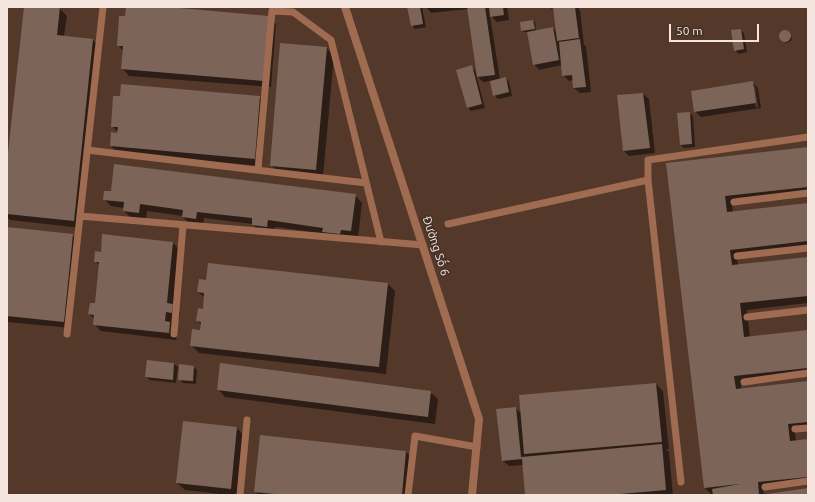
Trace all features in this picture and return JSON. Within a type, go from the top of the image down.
[{"type":"street","name":"Đường Số 6","points":[[346,7],[479,419],[472,495]]},
{"type":"lane","points":[[67,334],[103,7]]},
{"type":"lane","points":[[258,170],[272,11],[293,12],[331,40],[381,242]]},
{"type":"lane","points":[[681,482],[648,180],[648,160],[808,137]]},
{"type":"lane","points":[[87,150],[366,183]]},
{"type":"lane","points":[[448,224],[648,180]]},
{"type":"lane","points":[[734,202],[808,193]]},
{"type":"lane","points":[[80,216],[423,245]]},
{"type":"lane","points":[[174,334],[183,224]]},
{"type":"lane","points":[[737,256],[808,248]]},
{"type":"lane","points":[[747,317],[808,310]]},
{"type":"lane","points":[[744,382],[808,373]]},
{"type":"lane","points":[[240,495],[247,420]]},
{"type":"lane","points":[[795,429],[808,428]]},
{"type":"lane","points":[[408,495],[415,436],[476,447]]},
{"type":"lane","points":[[765,487],[808,481]]},
{"type":"shaded area","points":[[7,7],[808,7],[808,495],[7,495]]},
{"type":"building","points":[[24,7],[60,7],[57,35],[93,39],[74,221],[7,214],[7,162]]},
{"type":"building","points":[[126,7],[168,7],[269,16],[264,81],[121,69],[123,46],[117,46],[119,16],[125,16]]},
{"type":"building","points":[[407,7],[420,7],[423,24],[411,26]]},
{"type":"building","points":[[467,7],[485,7],[495,75],[477,77]]},
{"type":"building","points":[[489,7],[503,7],[504,15],[490,17]]},
{"type":"building","points":[[553,7],[575,7],[579,38],[557,41]]},
{"type":"building","points":[[533,20],[535,29],[521,31],[520,22]]},
{"type":"building","points":[[553,27],[559,60],[533,65],[527,32]]},
{"type":"building","points":[[741,29],[744,49],[734,51],[731,30]]},
{"type":"building","points":[[783,30],[787,30],[791,36],[787,42],[783,42],[779,38],[779,34]]},
{"type":"building","points":[[580,39],[586,87],[573,88],[572,75],[562,76],[559,42]]},
{"type":"building","points":[[280,43],[327,47],[316,170],[270,166]]},
{"type":"building","points":[[472,65],[482,104],[467,108],[456,70]]},
{"type":"building","points":[[506,77],[509,92],[493,96],[490,81]]},
{"type":"building","points":[[753,81],[756,103],[694,112],[691,91]]},
{"type":"building","points":[[121,84],[260,96],[255,159],[110,146],[111,132],[117,133],[118,127],[111,127],[113,96],[120,96]]},
{"type":"building","points":[[643,93],[650,148],[623,151],[617,95]]},
{"type":"building","points":[[690,112],[692,144],[680,145],[677,113]]},
{"type":"building","points":[[808,147],[808,187],[725,196],[727,212],[808,203],[808,241],[730,250],[732,265],[808,257],[808,296],[740,303],[744,337],[808,330],[808,368],[734,376],[736,389],[808,381],[808,422],[788,424],[790,441],[808,439],[808,477],[758,482],[759,495],[713,495],[712,489],[740,484],[704,488],[666,163]]},
{"type":"building","points":[[114,164],[356,194],[351,231],[341,230],[340,234],[322,232],[323,228],[268,220],[267,227],[252,225],[252,218],[197,212],[196,219],[182,217],[183,210],[140,204],[139,213],[123,211],[124,202],[103,200],[104,191],[111,191]]},
{"type":"building","points":[[7,227],[73,234],[64,322],[7,316]]},
{"type":"building","points":[[102,234],[173,242],[167,303],[173,304],[172,313],[166,312],[165,321],[170,322],[169,333],[93,325],[94,315],[88,314],[90,303],[95,303],[99,262],[94,262],[95,251],[101,252]]},
{"type":"building","points":[[208,263],[388,283],[379,367],[190,346],[192,329],[200,330],[201,322],[196,321],[198,308],[203,309],[204,293],[197,292],[199,279],[206,280]]},
{"type":"building","points":[[147,360],[174,363],[173,380],[145,377]]},
{"type":"building","points":[[220,363],[431,391],[428,417],[217,390]]},
{"type":"building","points":[[179,364],[194,366],[193,381],[178,380]]},
{"type":"building","points":[[656,383],[662,442],[524,454],[519,395]]},
{"type":"building","points":[[516,407],[521,457],[662,444],[666,490],[609,495],[525,495],[522,459],[502,461],[496,409]]},
{"type":"building","points":[[183,421],[237,427],[231,489],[176,483]]},
{"type":"building","points":[[260,435],[406,451],[402,495],[285,495],[254,492]]},
{"type":"building","points":[[808,488],[808,495],[767,495],[767,494]]}]
